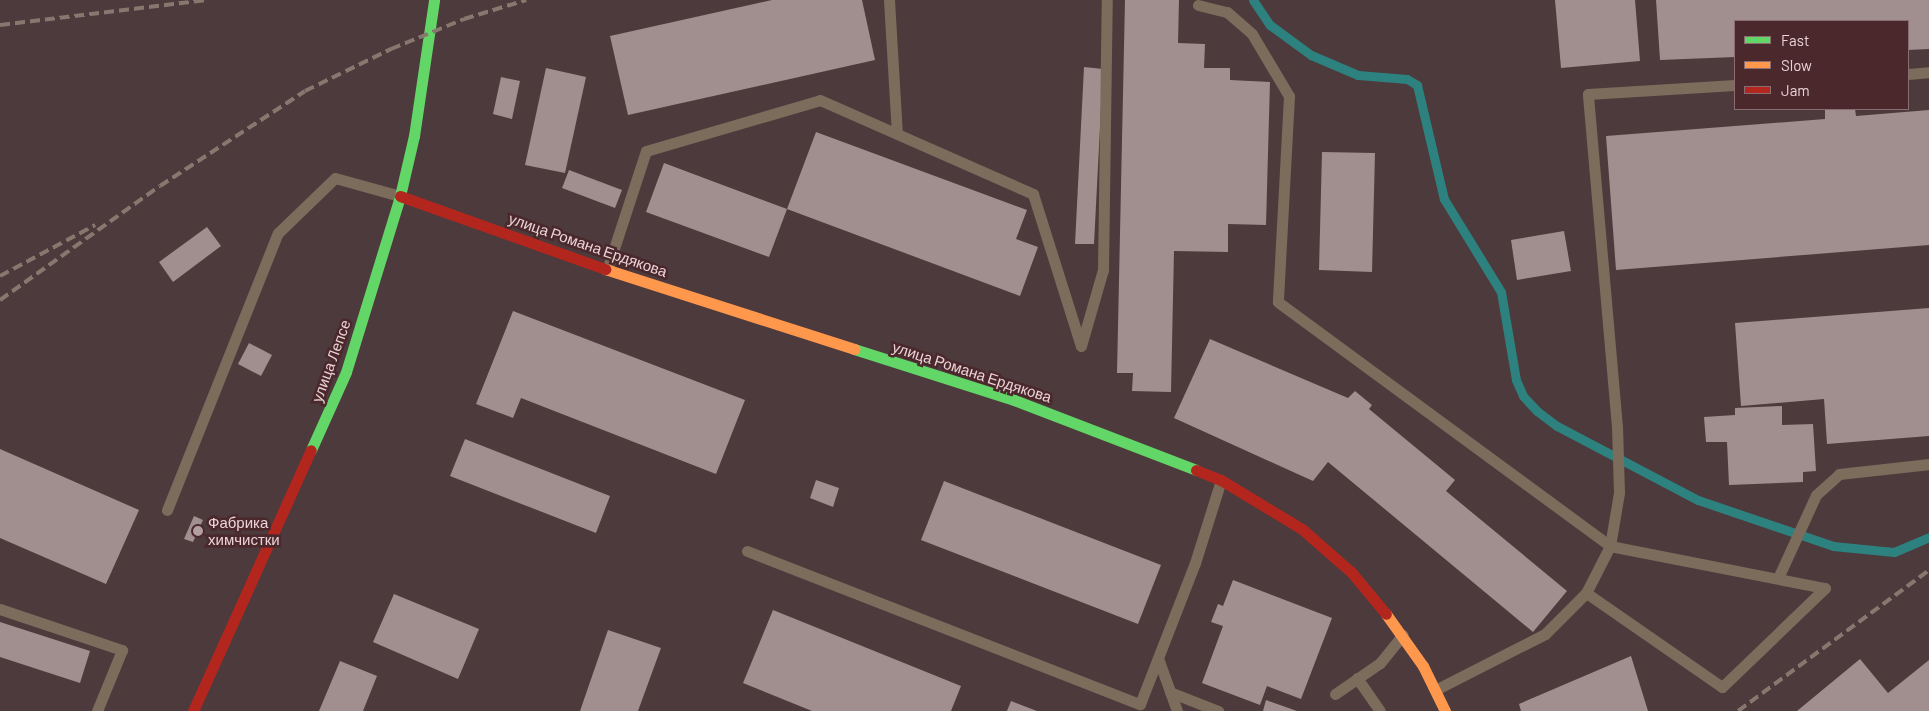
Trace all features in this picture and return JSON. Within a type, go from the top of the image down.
[{"type":"street","name":"улица Лепсе","points":[[193,711],[346,372],[400,196],[414,136],[434,0]]},
{"type":"street","name":"улица Романа Ердякова","points":[[400,196],[607,270],[1014,400],[1221,480],[1302,529],[1352,573],[1403,635],[1435,690],[1444,711]]},
{"type":"lane","points":[[889,0],[897,134]]},
{"type":"lane","points":[[607,270],[646,151],[820,100],[1033,194],[1081,346],[1103,270],[1107,0]]},
{"type":"lane","points":[[1198,5],[1227,12],[1252,34],[1289,96],[1278,302],[1610,546],[1825,588],[1722,687],[1586,593]]},
{"type":"lane","points":[[1909,74],[1929,72]]},
{"type":"lane","points":[[1435,690],[1545,634],[1586,593],[1610,546],[1619,493],[1617,427],[1588,94],[1734,85]]},
{"type":"lane","points":[[167,510],[278,233],[336,178],[400,196]]},
{"type":"lane","points":[[1778,578],[1816,495],[1840,474],[1929,464]]},
{"type":"lane","points":[[747,551],[1140,704],[1195,563],[1221,480]]},
{"type":"lane","points":[[0,609],[122,650],[97,711]]},
{"type":"lane","points":[[1335,694],[1380,662],[1403,635]]},
{"type":"lane","points":[[1158,658],[1177,711]]},
{"type":"lane","points":[[1357,678],[1380,711]]},
{"type":"lane","points":[[1170,692],[1218,711]]},
{"type":"building","points":[[772,0],[862,0],[875,60],[628,115],[610,36]]},
{"type":"building","points":[[1125,0],[1179,0],[1178,43],[1205,44],[1204,68],[1230,68],[1230,80],[1270,82],[1266,225],[1228,224],[1228,252],[1174,251],[1171,392],[1132,391],[1133,373],[1117,373]]},
{"type":"building","points":[[1555,0],[1635,0],[1640,61],[1561,68]]},
{"type":"building","points":[[1656,0],[1929,0],[1929,49],[1909,50],[1909,20],[1734,20],[1734,57],[1660,60]]},
{"type":"building","points":[[1084,67],[1103,69],[1094,244],[1075,244]]},
{"type":"building","points":[[546,68],[586,77],[565,173],[525,165]]},
{"type":"building","points":[[501,77],[520,81],[512,119],[493,114]]},
{"type":"building","points":[[1825,110],[1855,110],[1856,116],[1929,110],[1929,245],[1616,270],[1606,136],[1825,119]]},
{"type":"building","points":[[816,132],[1027,210],[1016,239],[1038,247],[1020,296],[787,209]]},
{"type":"building","points":[[1322,152],[1375,153],[1372,272],[1319,270]]},
{"type":"building","points":[[664,163],[787,209],[769,257],[646,212]]},
{"type":"building","points":[[569,170],[622,190],[615,208],[562,188]]},
{"type":"building","points":[[207,227],[221,246],[173,282],[159,262]]},
{"type":"building","points":[[1564,231],[1571,271],[1517,280],[1511,240]]},
{"type":"building","points":[[1929,308],[1929,436],[1827,444],[1824,399],[1741,406],[1735,323]]},
{"type":"building","points":[[513,311],[745,400],[716,474],[521,398],[513,418],[476,404]]},
{"type":"building","points":[[1210,339],[1348,398],[1355,391],[1372,405],[1369,409],[1455,480],[1446,491],[1567,591],[1533,632],[1328,462],[1313,481],[1174,418]]},
{"type":"building","points":[[249,343],[272,355],[261,376],[238,364]]},
{"type":"building","points":[[1782,406],[1782,425],[1813,424],[1816,471],[1803,472],[1803,482],[1729,485],[1727,442],[1706,442],[1704,417],[1735,415],[1735,408]]},
{"type":"building","points":[[465,439],[610,496],[596,533],[450,476]]},
{"type":"building","points":[[0,449],[139,510],[106,584],[0,538]]},
{"type":"building","points":[[816,480],[839,488],[833,507],[810,498]]},
{"type":"building","points":[[944,481],[1161,565],[1138,624],[921,540]]},
{"type":"building","points":[[194,516],[203,520],[193,542],[184,539]]},
{"type":"building","points":[[1233,580],[1332,618],[1301,699],[1267,686],[1260,705],[1202,683],[1223,626],[1211,622],[1218,604],[1223,606]]},
{"type":"building","points":[[394,594],[479,629],[458,679],[373,642]]},
{"type":"building","points":[[773,610],[961,686],[951,711],[812,711],[743,683]]},
{"type":"building","points":[[0,622],[90,651],[80,683],[0,657]]},
{"type":"building","points":[[608,630],[661,648],[638,711],[580,711]]},
{"type":"building","points":[[1631,656],[1648,711],[1521,711],[1519,704]]},
{"type":"building","points":[[1860,659],[1888,693],[1929,660],[1929,711],[1797,711]]},
{"type":"building","points":[[340,661],[377,676],[363,711],[319,711]]},
{"type":"building","points":[[1266,700],[1297,711],[1263,711]]},
{"type":"building","points":[[1011,701],[1037,711],[1007,711]]},
{"type":"waterway","points":[[1253,0],[1270,25],[1311,55],[1358,75],[1407,79],[1417,85],[1444,199],[1501,292],[1516,380],[1523,396],[1537,411],[1557,426],[1698,500],[1833,546],[1894,552],[1929,537]]},
{"type":"railway","points":[[0,25],[206,0]]},
{"type":"railway","points":[[0,300],[160,186],[305,91],[391,49],[464,19],[526,0]]},
{"type":"railway","points":[[0,276],[95,225]]},
{"type":"railway","points":[[1738,711],[1929,570]]},
{"type":"traffic: fast","points":[[311,450],[346,372],[400,196],[414,136],[434,0]]},
{"type":"traffic: fast","points":[[854,349],[1014,400],[1196,470]]},
{"type":"traffic: slow","points":[[605,269],[854,349]]},
{"type":"traffic: slow","points":[[1386,614],[1423,666],[1445,711]]},
{"type":"traffic: jam","points":[[400,196],[605,269]]},
{"type":"traffic: jam","points":[[193,711],[311,450]]},
{"type":"traffic: jam","points":[[1196,470],[1221,480],[1302,529],[1352,573],[1386,614]]},
{"type":"place","name":"Фабрика химчистки","points":[[198,531]]}]
